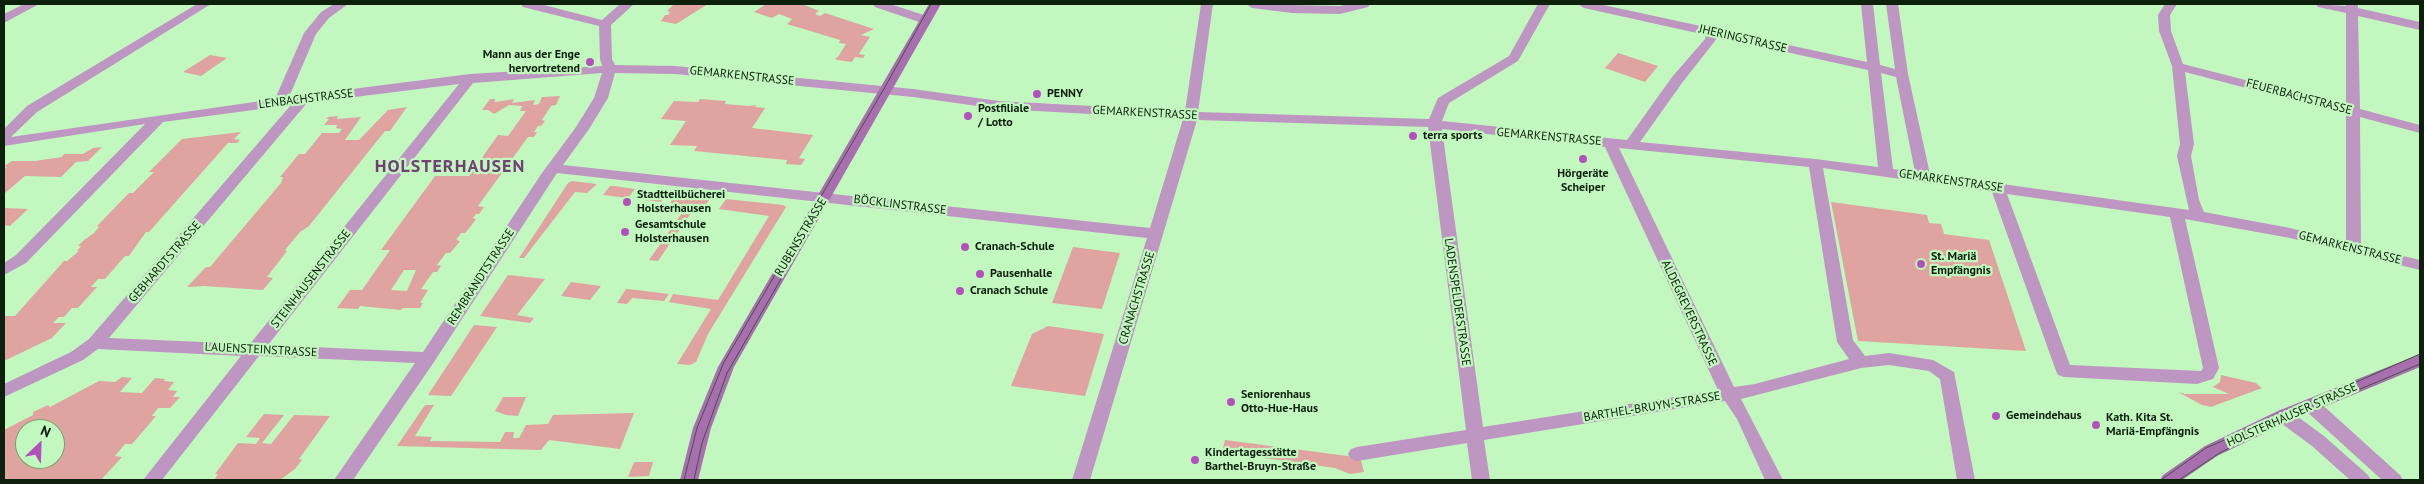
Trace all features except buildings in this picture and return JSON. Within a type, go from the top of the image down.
[{"type":"main road","name":"RUBENSSTRASSE","points":[[689,480],[702,428],[726,367],[935,4]]},
{"type":"main road","name":"HOLSTERHAUSER STRASSE","points":[[2169,480],[2211,451],[2284,416],[2420,360]]},
{"type":"street","points":[[4,19],[33,4]]},
{"type":"street","points":[[4,136],[32,109],[205,4]]},
{"type":"street","points":[[280,102],[310,33],[325,15],[342,4]]},
{"type":"street","points":[[527,4],[605,24]]},
{"type":"street","points":[[610,69],[606,58],[605,24],[615,13],[628,4]]},
{"type":"street","points":[[879,4],[926,20]]},
{"type":"street","name":"CRANACHSTRASSE","points":[[1081,480],[1191,116],[1207,4]]},
{"type":"street","points":[[1252,4],[1292,9],[1340,10],[1364,4]]},
{"type":"street","points":[[1434,123],[1436,114],[1443,101],[1514,58],[1544,4]]},
{"type":"street","name":"JHERINGSTRASSE","points":[[1584,4],[1902,74]]},
{"type":"street","points":[[1867,4],[1886,172]]},
{"type":"street","points":[[1892,4],[1902,74],[1923,177]]},
{"type":"street","points":[[2171,4],[2164,15],[2166,31],[2178,66],[2187,144],[2184,156],[2192,200],[2198,215]]},
{"type":"street","points":[[2322,4],[2352,7],[2420,26]]},
{"type":"street","points":[[2352,7],[2354,248]]},
{"type":"street","points":[[1631,145],[1677,80],[1711,40],[1713,32]]},
{"type":"street","name":"FEUERBACHSTRASSE","points":[[2178,66],[2420,129]]},
{"type":"street","name":"LENBACHSTRASSE","points":[[4,142],[160,118],[470,78],[610,69]]},
{"type":"street","name":"GEMARKENSTRASSE","points":[[610,69],[675,70],[887,90],[999,105],[1191,116],[1434,123],[1469,129],[1815,163],[1997,187],[2178,214],[2198,215],[2290,233],[2420,265]]},
{"type":"street","name":"REMBRANDTSTRASSE","points":[[343,480],[428,358],[582,129],[601,98],[610,69]]},
{"type":"street","name":"STEINHAUSENSTRASSE","points":[[152,480],[470,78]]},
{"type":"street","name":"GEBHARDTSTRASSE","points":[[4,391],[77,356],[95,343],[302,100]]},
{"type":"street","points":[[4,270],[21,259],[160,118]]},
{"type":"street","name":"LADENSPELDERSTRASSE","points":[[1434,123],[1481,480]]},
{"type":"street","name":"ALDEGREVERSTRASSE","points":[[1610,143],[1719,377],[1744,416],[1774,480]]},
{"type":"street","points":[[1815,163],[1845,342],[1861,362]]},
{"type":"street","name":"BÖCKLINSTRASSE","points":[[554,168],[1156,234]]},
{"type":"street","points":[[1997,187],[2064,370],[2197,378],[2208,375],[2211,368],[2178,226],[2178,214]]},
{"type":"street","name":"LAUENSTEINSTRASSE","points":[[95,343],[428,358]]},
{"type":"street","name":"BARTHEL-BRUYN-STRASSE","points":[[1357,454],[1755,390],[1861,362],[1907,360],[1934,366],[1944,372],[1950,383],[1966,480]]},
{"type":"street","points":[[2311,405],[2394,480]]},
{"type":"street","points":[[2284,416],[2318,441],[2362,480]]},
{"type":"shaded area","points":[[674,4],[708,4],[676,24],[661,21],[665,15],[668,15],[670,12],[667,11]]},
{"type":"shaded area","points":[[766,4],[802,4],[819,11],[815,14],[820,16],[825,13],[874,29],[861,35],[870,37],[859,54],[865,55],[863,58],[855,57],[852,62],[837,60],[835,58],[838,57],[846,44],[839,43],[840,40],[787,24],[792,19],[779,14],[772,18],[754,12]]},
{"type":"shaded area","points":[[1618,53],[1658,66],[1645,82],[1605,68]]},
{"type":"shaded area","points":[[210,55],[227,58],[201,76],[183,72]]},
{"type":"shaded area","points":[[560,96],[556,105],[551,106],[542,120],[545,121],[534,132],[537,132],[534,137],[528,137],[478,206],[484,207],[473,218],[476,219],[471,226],[465,233],[461,233],[456,240],[460,241],[450,253],[446,253],[437,265],[441,266],[437,272],[433,272],[421,289],[428,290],[420,303],[423,303],[420,308],[403,308],[401,310],[360,306],[358,309],[337,308],[350,290],[362,290],[390,250],[381,250],[435,176],[469,176],[498,135],[508,136],[526,111],[520,111],[522,106],[509,105],[494,114],[488,110],[482,110],[490,99],[495,99],[495,102],[514,99],[512,103],[535,100],[533,105],[539,104],[542,97]],"holes":[[[404,270],[416,270],[407,291],[391,290]]]},
{"type":"shaded area","points":[[700,99],[726,101],[725,104],[756,105],[755,107],[765,108],[752,128],[813,135],[799,158],[805,159],[801,165],[786,164],[787,160],[694,151],[697,146],[670,145],[686,121],[661,119],[674,101],[698,102]]},
{"type":"shaded area","points":[[407,107],[390,131],[385,131],[309,226],[300,232],[285,250],[287,251],[267,277],[273,278],[263,290],[204,286],[187,287],[206,267],[210,267],[281,183],[283,177],[280,177],[299,154],[305,154],[322,133],[339,133],[342,129],[336,128],[337,125],[324,125],[329,119],[326,119],[328,117],[338,116],[337,119],[361,117],[345,140],[359,140],[388,110]]},
{"type":"shaded area","points":[[241,132],[234,139],[240,140],[237,143],[228,143],[149,232],[146,232],[129,256],[125,256],[105,279],[98,279],[91,287],[97,287],[78,308],[72,308],[64,317],[59,317],[53,323],[66,323],[52,338],[4,361],[4,316],[15,316],[64,261],[67,261],[79,251],[77,251],[81,246],[78,246],[94,233],[99,227],[97,226],[129,193],[133,193],[154,172],[149,172],[182,139]]},
{"type":"shaded area","points":[[102,147],[88,161],[76,162],[61,177],[25,176],[4,194],[4,169],[7,167],[4,166],[12,161],[35,161],[62,157],[64,154],[83,154],[93,148]]},
{"type":"shaded area","points":[[572,181],[597,184],[587,193],[575,192],[524,258],[519,258],[568,183]]},
{"type":"shaded area","points":[[610,186],[635,189],[628,198],[603,195]]},
{"type":"shaded area","points":[[643,190],[668,193],[661,202],[636,199]]},
{"type":"shaded area","points":[[677,193],[707,196],[710,199],[704,207],[696,206],[658,261],[649,260],[687,206],[670,203]]},
{"type":"shaded area","points":[[726,199],[783,205],[786,207],[708,334],[696,362],[690,365],[677,364],[711,309],[669,302],[673,294],[718,300],[769,216],[719,209]]},
{"type":"shaded area","points":[[1831,202],[1927,215],[1929,223],[1941,224],[1944,234],[1989,240],[2026,351],[1858,341]]},
{"type":"shaded area","points":[[4,208],[28,209],[10,226],[4,225]]},
{"type":"shaded area","points":[[1073,247],[1120,253],[1102,309],[1052,303]]},
{"type":"shaded area","points":[[508,275],[545,279],[517,315],[534,318],[530,323],[480,316]]},
{"type":"shaded area","points":[[571,282],[601,286],[590,300],[561,296]]},
{"type":"shaded area","points":[[626,289],[669,294],[664,301],[632,298],[627,304],[617,303]]},
{"type":"shaded area","points":[[474,325],[497,327],[451,396],[428,395]]},
{"type":"shaded area","points":[[1048,326],[1104,334],[1085,396],[1011,386],[1032,334]]},
{"type":"shaded area","points":[[2221,375],[2256,383],[2262,388],[2211,407],[2202,405],[2178,392],[2185,394],[2229,394],[2213,387],[2220,382]]},
{"type":"shaded area","points":[[122,377],[132,378],[120,392],[142,393],[155,378],[165,379],[164,381],[174,382],[168,390],[177,391],[173,397],[180,397],[170,408],[158,408],[152,416],[156,416],[132,444],[125,444],[115,456],[122,457],[101,480],[4,480],[4,430],[15,424],[15,469],[65,469],[65,419],[25,419],[33,415],[33,412],[48,405],[50,407],[99,381],[115,382]]},
{"type":"shaded area","points":[[503,397],[526,397],[518,416],[506,415],[495,411]]},
{"type":"shaded area","points":[[425,405],[434,405],[415,436],[432,437],[430,441],[500,442],[505,432],[514,432],[513,438],[519,438],[526,425],[548,424],[553,415],[634,413],[620,449],[549,440],[541,450],[397,446]]},
{"type":"shaded area","points":[[264,414],[284,415],[262,443],[271,444],[294,415],[330,416],[299,459],[302,460],[295,469],[280,480],[214,480],[218,474],[215,474],[238,443],[256,444],[260,438],[246,437]]},
{"type":"shaded area","points":[[1225,440],[1355,457],[1361,460],[1364,472],[1350,474],[1335,468],[1222,452]]},
{"type":"shaded area","points":[[634,462],[653,462],[649,476],[628,477]]},
{"type":"tram line","points":[[684,480],[697,428],[724,362],[885,87],[931,4]]},
{"type":"tram line","points":[[694,480],[702,443],[727,373],[808,232]]},
{"type":"tram line","points":[[2161,480],[2206,448],[2420,354]]},
{"type":"tram line","points":[[2179,480],[2221,452],[2315,408],[2420,364]]},
{"type":"place","name":"Mann aus der Enge hervortretend","points":[[590,62]]},
{"type":"place","name":"PENNY","points":[[1037,94]]},
{"type":"place","name":"Postfiliale / Lotto","points":[[968,116]]},
{"type":"place","name":"terra sports","points":[[1413,136]]},
{"type":"place","name":"Hörgeräte Scheiper","points":[[1583,159]]},
{"type":"place","name":"Stadtteilbücherei Holsterhausen","points":[[627,202]]},
{"type":"place","name":"Gesamtschule Holsterhausen","points":[[625,232]]},
{"type":"place","name":"Cranach-Schule","points":[[965,247]]},
{"type":"place","name":"St. Mariä Empfängnis","points":[[1921,264]]},
{"type":"place","name":"Pausenhalle","points":[[980,274]]},
{"type":"place","name":"Cranach Schule","points":[[960,291]]},
{"type":"place","name":"Seniorenhaus Otto-Hue-Haus","points":[[1231,402]]},
{"type":"place","name":"Gemeindehaus","points":[[1996,416]]},
{"type":"place","name":"Kath. Kita St. Mariä-Empfängnis","points":[[2096,425]]},
{"type":"place","name":"Kindertagesstätte Barthel-Bruyn-Straße","points":[[1195,460]]},
{"type":"district","name":"HOLSTERHAUSEN","points":[[450,167]]}]
